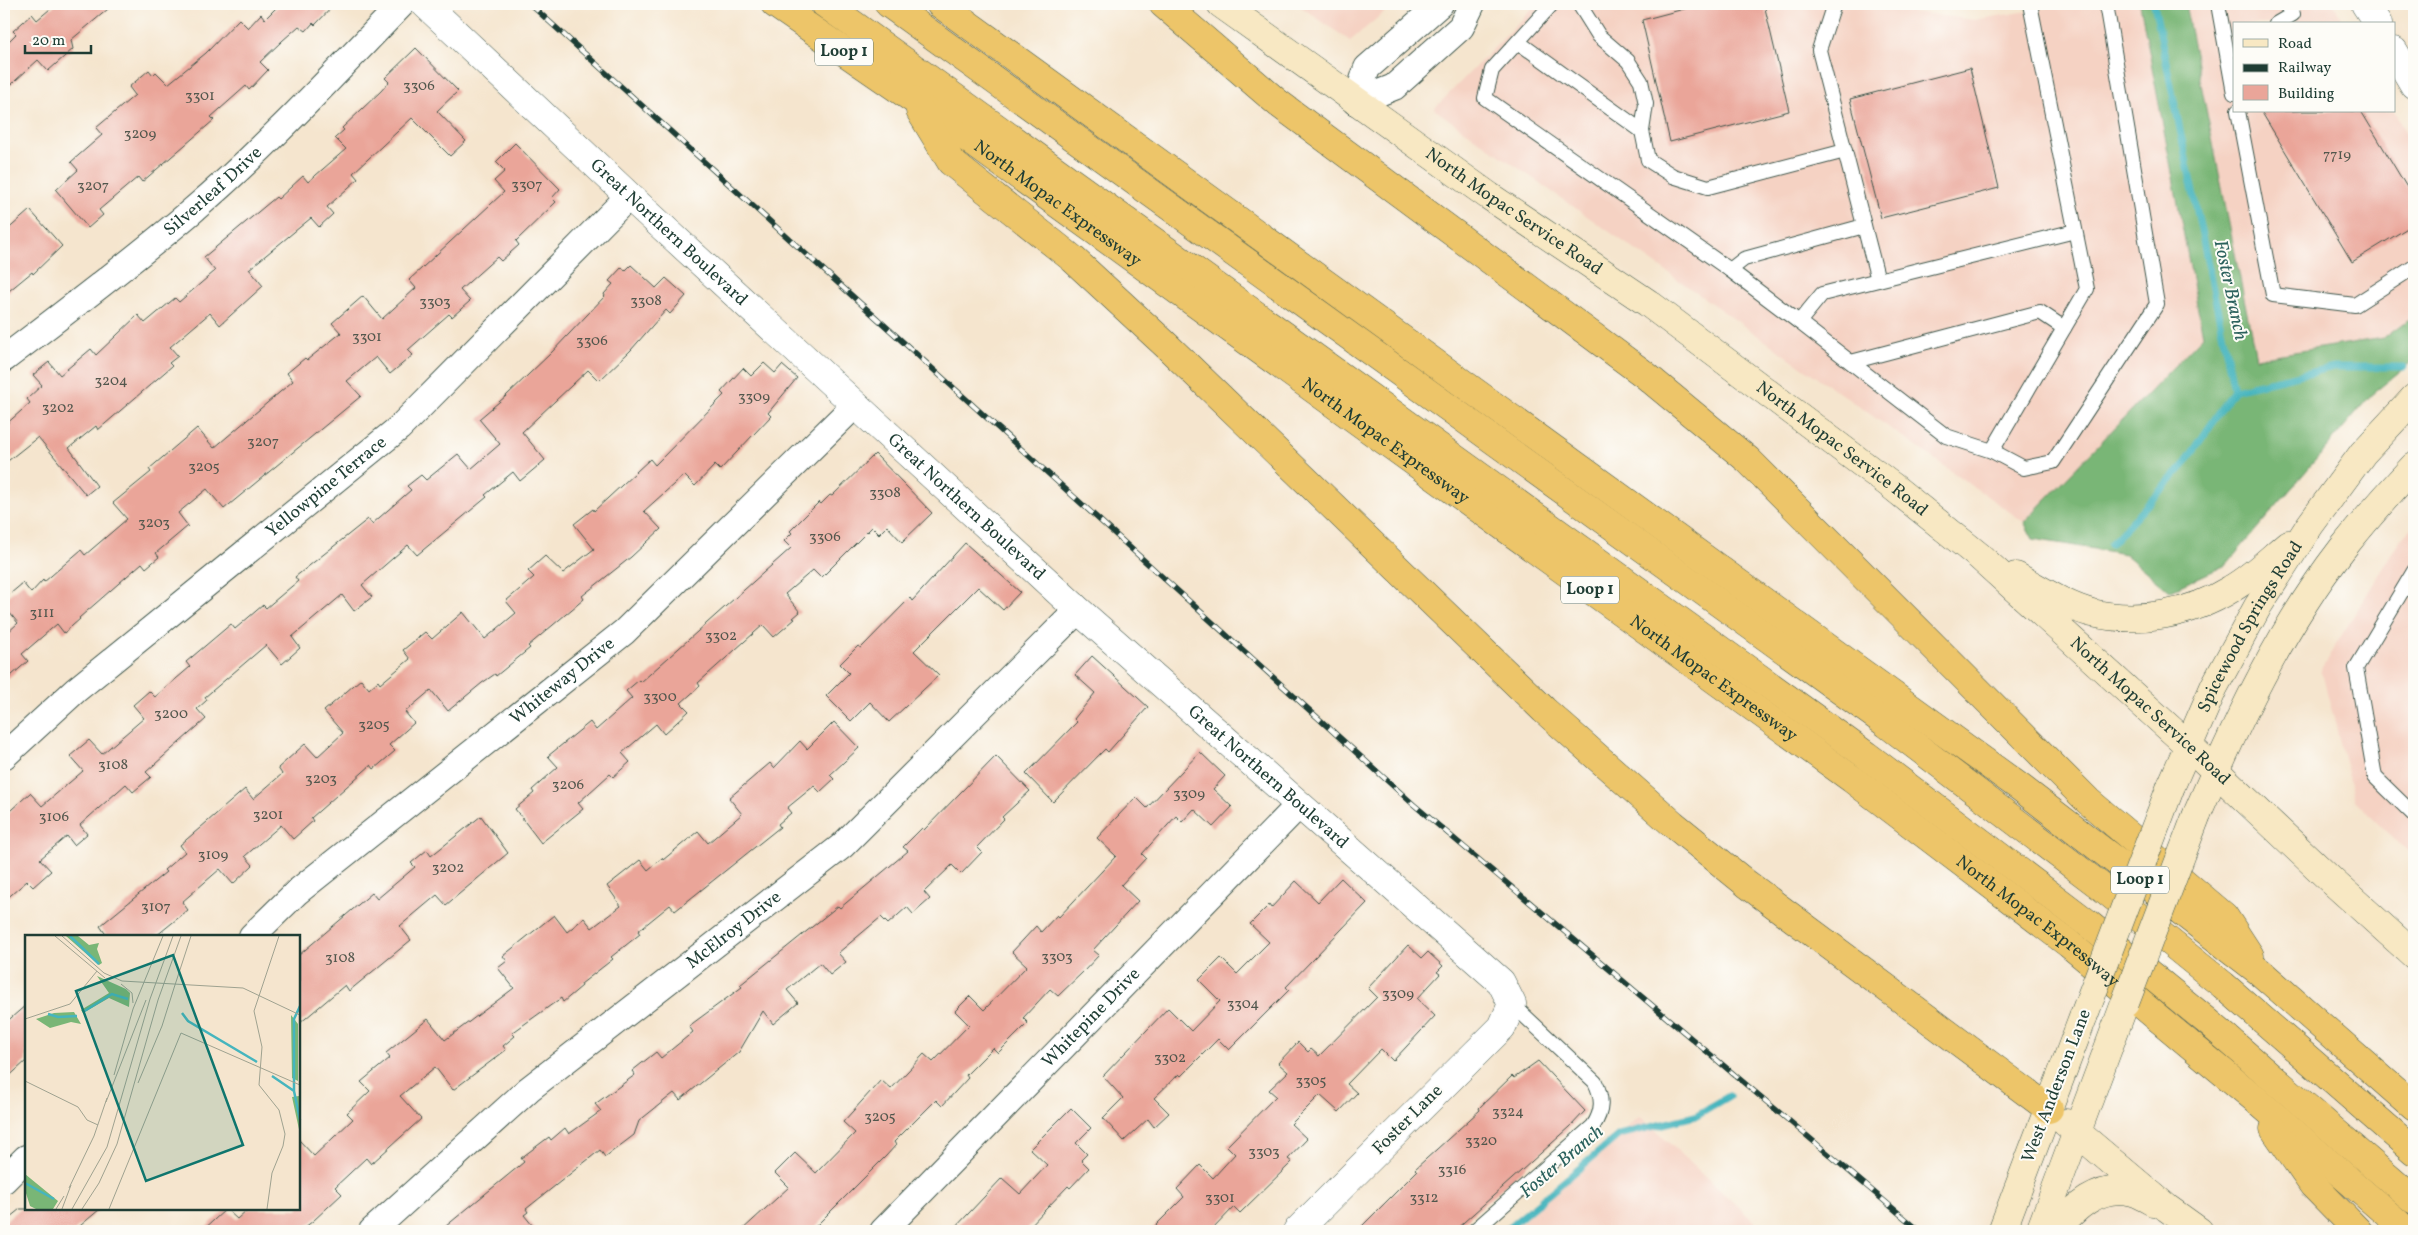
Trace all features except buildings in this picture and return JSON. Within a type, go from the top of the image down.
[{"type":"highway","name":"North Mopac Expressway","points":[[775,4],[913,100],[1983,877],[2154,1014],[2407,1231]]},
{"type":"highway","points":[[825,4],[1992,848],[2207,1021],[2414,1200]]},
{"type":"highway","points":[[890,4],[1887,724],[2008,814],[2215,979],[2414,1151]]},
{"type":"highway","name":"Loop 1","points":[[940,4],[1901,698],[2260,972],[2414,1108]]},
{"type":"highway","points":[[1164,4],[1278,103],[1644,374],[1748,460],[2088,800],[2224,916],[2260,972]]},
{"type":"highway","points":[[913,100],[951,162],[1072,260],[1167,346],[1566,729],[1673,824],[1747,884],[2049,1109]]},
{"type":"highway","points":[[2254,1098],[2313,1185],[2358,1231]]},
{"type":"main road","name":"North Mopac Service Road","points":[[1221,4],[1489,196],[1648,303],[1892,486],[1979,556],[2414,955]]},
{"type":"main road","name":"Spicewood Springs Road","points":[[2111,940],[2188,746],[2214,687],[2249,622],[2310,525],[2364,453],[2414,398]]},
{"type":"main road","name":"Spicewood Springs Road","points":[[2125,1003],[2197,814],[2248,703],[2291,626],[2342,550],[2411,475]]},
{"type":"main road","points":[[1979,556],[2090,612],[2125,618],[2167,614],[2203,604],[2239,584],[2310,525]]},
{"type":"main road","name":"West Anderson Lane","points":[[2002,1231],[2111,940]]},
{"type":"main road","name":"West Anderson Lane","points":[[2052,1228],[2078,1133],[2125,1003]]},
{"type":"main road","points":[[2049,1109],[2167,1208],[2199,1231]]},
{"type":"main road","points":[[2052,1228],[2076,1206],[2087,1200],[2114,1191],[2131,1191],[2167,1208]]},
{"type":"street","name":"Silverleaf Drive","points":[[4,359],[130,263],[193,210],[274,136],[402,4]]},
{"type":"street","name":"Great Northern Boulevard","points":[[425,4],[855,406],[1078,610],[1298,806],[1501,982],[1512,1004]]},
{"type":"street","points":[[1356,102],[1367,68],[1440,4]]},
{"type":"street","points":[[1356,102],[1394,87],[1461,28],[1472,4]]},
{"type":"street","points":[[2365,4],[2377,22]]},
{"type":"street","points":[[2396,54],[2414,84]]},
{"type":"street","name":"Yellowpine Terrace","points":[[4,756],[76,690],[399,428],[629,196]]},
{"type":"street","name":"Whiteway Drive","points":[[253,935],[297,892],[624,632],[855,406]]},
{"type":"street","name":"McElroy Drive","points":[[372,1231],[529,1088],[842,846],[1078,610]]},
{"type":"street","name":"Whitepine Drive","points":[[883,1231],[1298,806]]},
{"type":"street","name":"Foster Lane","points":[[1297,1231],[1502,1028],[1512,1004]]},
{"type":"street","points":[[4,1180],[25,1159]]},
{"type":"lane","points":[[1552,4],[1492,70],[1485,98],[1730,270],[1946,436],[1992,451],[2024,468],[2053,462],[2157,304],[2106,4]]},
{"type":"lane","points":[[1579,4],[1599,36],[1628,61],[1641,81],[1646,104],[1642,131],[1648,160],[1673,176],[1708,187],[1845,151]]},
{"type":"lane","points":[[1834,4],[1819,50],[1878,280]]},
{"type":"lane","points":[[1992,451],[2087,289],[2030,4]]},
{"type":"lane","points":[[2218,4],[2231,52],[2233,79]]},
{"type":"lane","points":[[2279,22],[2292,14],[2285,4]]},
{"type":"lane","points":[[1518,42],[1642,131]]},
{"type":"lane","points":[[2238,112],[2272,295],[2355,305],[2414,268]]},
{"type":"lane","points":[[1730,270],[1744,259],[1864,226]]},
{"type":"lane","points":[[1799,322],[1822,294],[2076,231]]},
{"type":"lane","points":[[1851,362],[2040,312],[2064,328]]},
{"type":"lane","points":[[2414,571],[2356,668],[2374,777],[2414,815]]},
{"type":"lane","points":[[1474,1231],[1593,1126],[1599,1116],[1602,1105],[1601,1093],[1595,1082],[1512,1004]]},
{"type":"shaded area","points":[[1297,4],[1394,4],[1350,41]]},
{"type":"shaded area","points":[[1537,4],[1854,4],[1974,20],[2070,4],[2140,4],[2203,336],[2024,522],[1434,109]]},
{"type":"shaded area","points":[[2185,4],[2334,4],[2344,22],[2233,22],[2233,112],[2395,112],[2414,147],[2414,315],[2383,338],[2256,358]]},
{"type":"shaded area","points":[[2414,525],[2414,858],[2355,800],[2321,669],[2402,537]]},
{"type":"shaded area","points":[[1640,1116],[1764,1231],[1512,1231]]},
{"type":"green space","points":[[2140,4],[2185,4],[2256,358],[2383,338],[2414,315],[2414,360],[2371,395],[2226,565],[2169,591],[2125,554],[2033,539],[2024,522],[2203,336]]},
{"type":"waterway","name":"Foster Branch","points":[[2111,544],[2184,465],[2234,390],[2154,4]]},
{"type":"waterway","points":[[2234,390],[2334,367],[2404,367]]},
{"type":"waterway","name":"Foster Branch","points":[[1505,1231],[1619,1135],[1695,1116],[1729,1096]]},
{"type":"railway","points":[[530,4],[1413,804],[1920,1231]]}]
